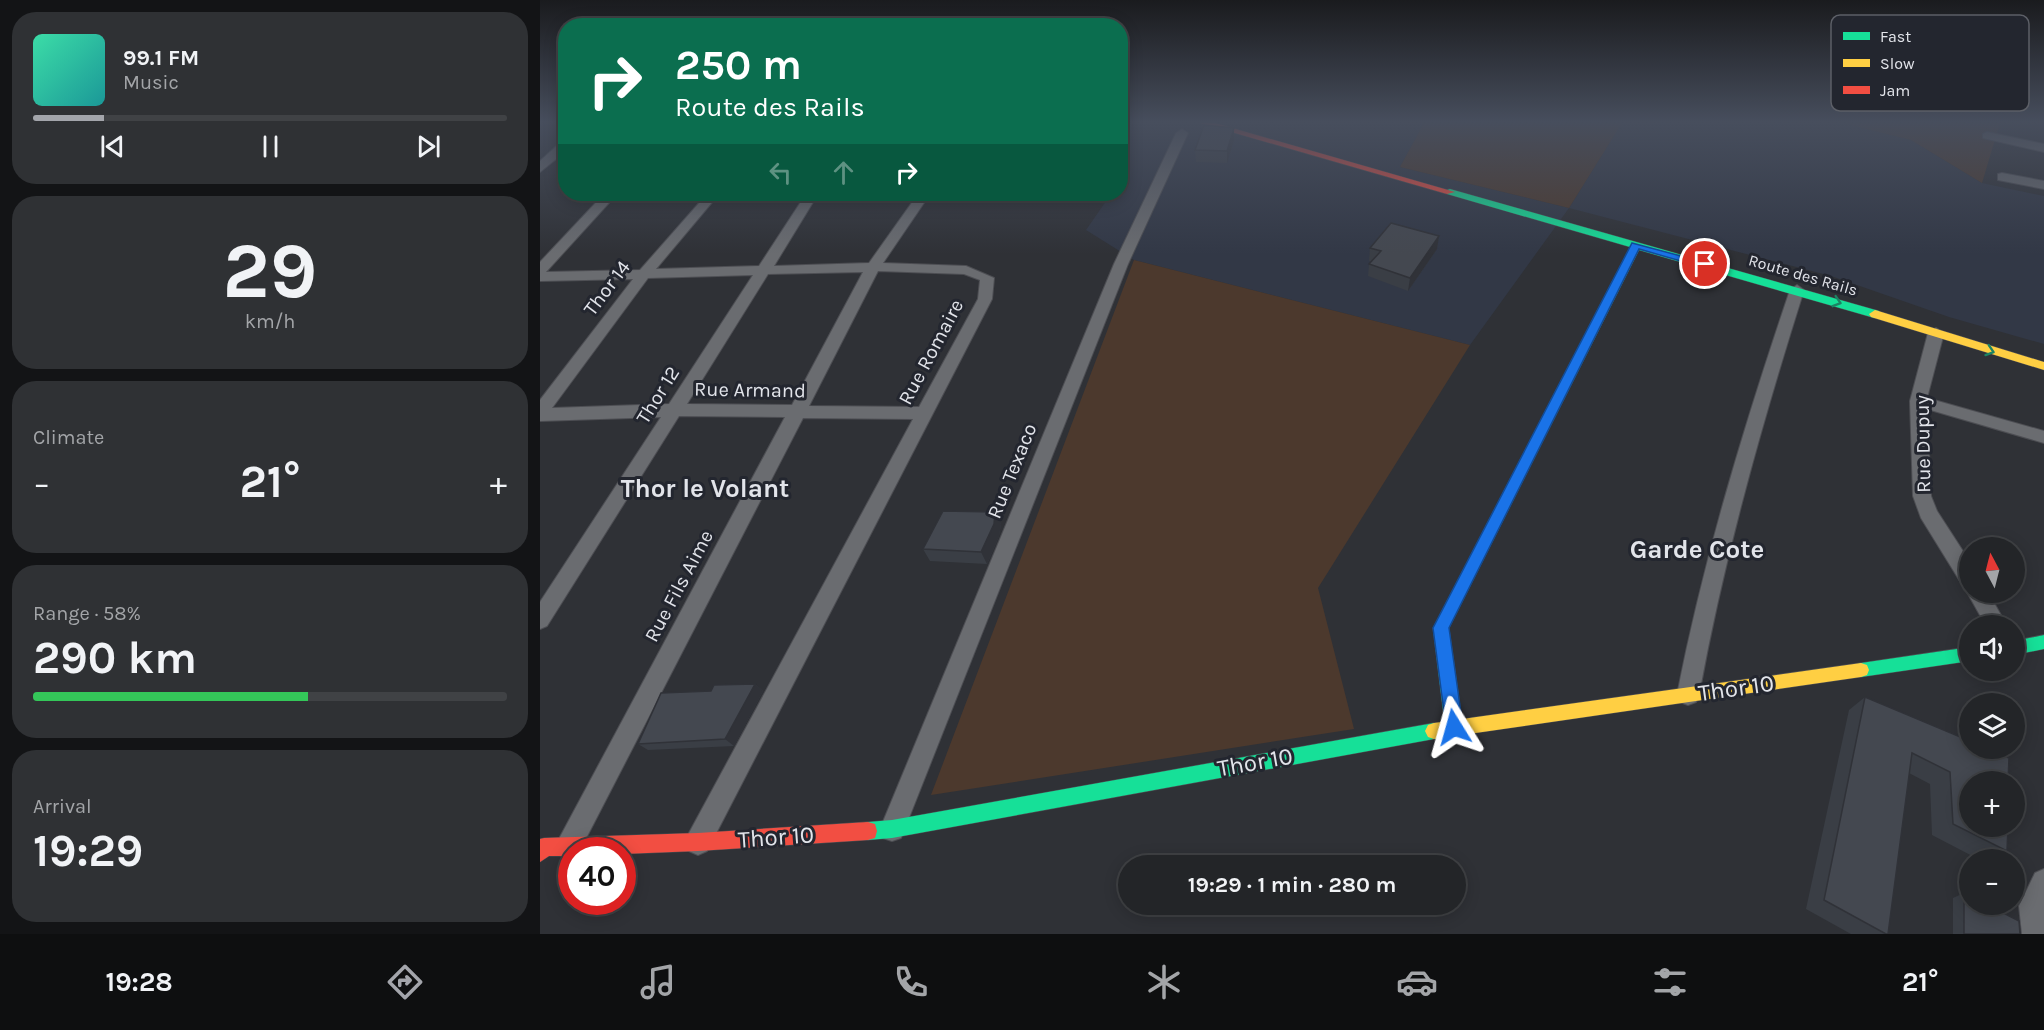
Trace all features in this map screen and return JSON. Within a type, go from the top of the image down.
[{"type":"main road","name":"Route des Rails","points":[[1358,167],[1797,290],[2044,366]]},
{"type":"main road","name":"Route des Rails","points":[[1394,167],[1809,282],[2034,348]]},
{"type":"main road","points":[[1454,727],[1441,628],[1636,245]]},
{"type":"main road","points":[[2025,646],[2044,642]]},
{"type":"main road","name":"Thor 10","points":[[548,848],[698,842],[892,829],[1454,727],[1959,656]]},
{"type":"street","name":"Rue Texaco","points":[[892,829],[1117,275],[1167,167]]},
{"type":"street","points":[[2002,177],[2044,185]]},
{"type":"street","points":[[540,270],[604,201]]},
{"type":"street","name":"Thor 14","points":[[540,414],[644,274],[707,201]]},
{"type":"street","name":"Thor 12","points":[[540,620],[807,201]]},
{"type":"street","name":"Rue Fils Aime","points":[[548,848],[796,412],[873,267],[919,201]]},
{"type":"street","name":"Rue Romaire","points":[[540,277],[873,267],[966,270],[987,278],[985,299],[698,842]]},
{"type":"street","points":[[1688,695],[1702,617],[1754,420],[1797,290]]},
{"type":"street","name":"Rue Dupuy","points":[[1936,333],[1918,401],[1924,504],[1959,562]]},
{"type":"street","points":[[1918,401],[2044,437]]},
{"type":"street","name":"Rue Armand","points":[[540,414],[674,410],[924,413]]},
{"type":"street","points":[[2035,934],[2032,906],[2044,882]]},
{"type":"shaded area","points":[[1128,167],[1400,167],[1569,208],[1470,345],[1134,260],[1086,230],[1106,201],[1128,201]]},
{"type":"shaded area","points":[[1400,167],[1595,167],[1569,208]]},
{"type":"shaded area","points":[[1595,167],[1955,167],[1982,183],[2044,196],[2044,344],[1949,317],[1831,276],[1569,208]]},
{"type":"shaded area","points":[[1955,167],[1987,167],[1982,183]]},
{"type":"shaded area","points":[[1134,260],[1470,345],[1318,588],[1354,729],[931,795]]},
{"type":"building","points":[[1391,223],[1439,236],[1410,278],[1369,264],[1381,251],[1370,248]]},
{"type":"building","points":[[943,511],[995,512],[994,524],[981,552],[923,549]]},
{"type":"building","points":[[755,684],[725,739],[638,744],[661,693],[711,691],[714,685]]},
{"type":"building","points":[[1865,697],[1959,736],[1959,759],[2009,759],[2008,771],[1959,771],[1959,827],[1953,824],[1950,772],[1912,753],[1888,934],[1824,900]]},
{"type":"building","points":[[1979,837],[2008,837],[2007,849]]},
{"type":"building","points":[[1964,915],[2007,915],[2019,921],[2020,934],[1964,934]]},
{"type":"traffic: fast","points":[[1450,192],[1875,314]]},
{"type":"traffic: fast","points":[[1454,727],[1441,628],[1636,245]]},
{"type":"traffic: fast","points":[[2025,646],[2044,642]]},
{"type":"traffic: fast","points":[[1861,670],[1959,656]]},
{"type":"traffic: fast","points":[[868,831],[892,829],[1434,731]]},
{"type":"traffic: slow","points":[[1875,314],[2044,366]]},
{"type":"traffic: slow","points":[[1434,731],[1861,670]]},
{"type":"traffic: jam","points":[[1359,167],[1450,192]]},
{"type":"traffic: jam","points":[[540,853],[544,847],[698,842],[868,831]]},
{"type":"district","name":"Thor le Volant","points":[[705,488]]},
{"type":"district","name":"Garde Cote","points":[[1697,549]]},
{"type":"route","points":[[1454,727],[1441,628],[1636,245],[1705,264]]}]
